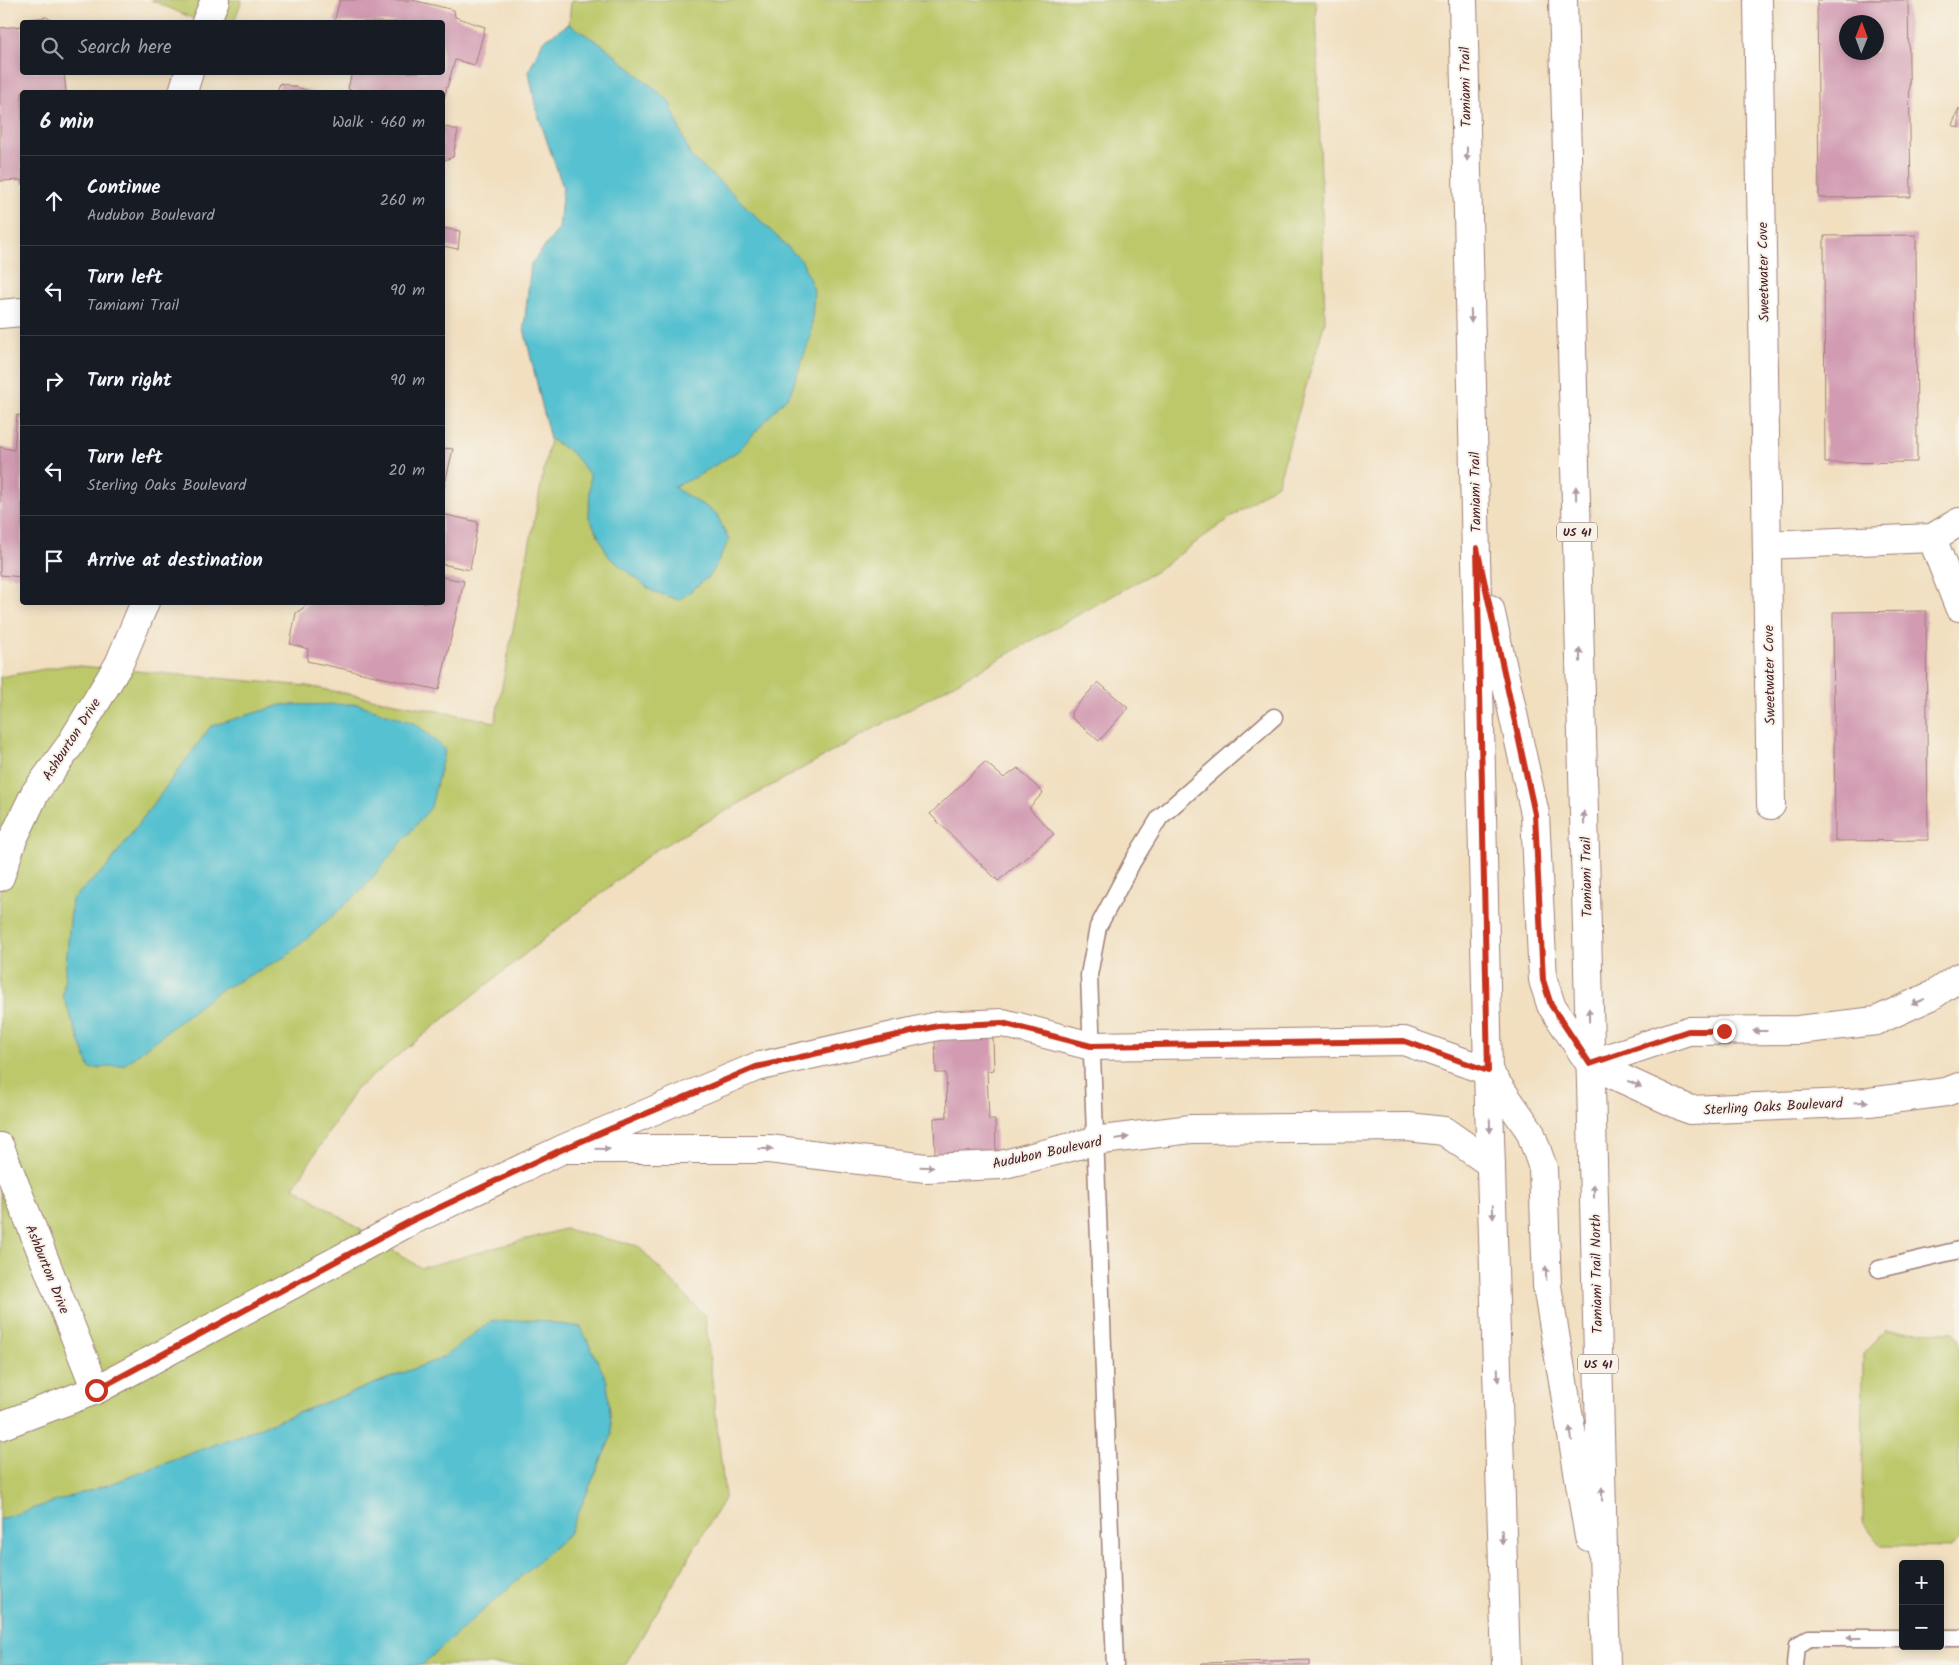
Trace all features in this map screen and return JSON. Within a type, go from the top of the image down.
[{"type":"street","points":[[207,20],[215,0]]},
{"type":"street","name":"Tamiami Trail","points":[[1463,0],[1488,1071],[1492,1164]]},
{"type":"street","name":"Tamiami Trail","points":[[1563,0],[1590,1064]]},
{"type":"street","name":"Sweetwater Cove","points":[[1758,0],[1772,805]]},
{"type":"street","points":[[184,90],[187,75]]},
{"type":"street","points":[[0,314],[20,312]]},
{"type":"street","points":[[1767,545],[1932,538],[1959,522]]},
{"type":"street","points":[[1932,538],[1959,606]]},
{"type":"street","points":[[1477,548],[1535,814],[1543,980],[1551,1005],[1590,1064],[1688,1031],[1798,1030],[1876,1021],[1933,995],[1959,977]]},
{"type":"street","name":"Ashburton Drive","points":[[0,877],[13,838],[35,793],[70,745],[119,664],[144,605]]},
{"type":"street","name":"Audubon Boulevard","points":[[0,1426],[96,1390],[409,1222],[563,1149],[756,1067],[938,1026],[1002,1023],[1091,1046],[1404,1041],[1488,1071]]},
{"type":"street","name":"Sterling Oaks Boulevard","points":[[1590,1064],[1690,1110],[1869,1102],[1946,1092],[1959,1087]]},
{"type":"street","name":"Tamiami Trail North","points":[[1590,1064],[1606,1665]]},
{"type":"street","points":[[1488,1071],[1530,1131],[1544,1168],[1547,1286],[1605,1637]]},
{"type":"street","name":"Audubon Boulevard","points":[[563,1149],[769,1149],[926,1168],[1001,1165],[1094,1141],[1191,1130],[1408,1128],[1444,1131],[1492,1164]]},
{"type":"street","name":"Ashburton Drive","points":[[0,1147],[96,1390]]},
{"type":"street","points":[[1492,1164],[1506,1665]]},
{"type":"lane","points":[[1115,1665],[1089,976],[1098,927],[1133,861],[1160,818],[1274,717]]},
{"type":"lane","points":[[1879,1269],[1959,1250]]},
{"type":"lane","points":[[1795,1665],[1797,1646],[1809,1638],[1899,1638]]},
{"type":"lane","points":[[1944,1638],[1959,1638]]},
{"type":"green space","points":[[151,0],[242,0],[235,20],[196,20]]},
{"type":"green space","points":[[571,0],[1316,0],[1325,321],[1278,483],[1155,572],[654,851],[356,1089],[294,1187],[421,1268],[564,1229],[638,1246],[705,1316],[725,1497],[625,1665],[0,1665],[0,677],[68,665],[307,686],[495,722],[550,439],[524,328],[531,264],[559,229],[563,187],[536,109],[529,71],[543,41],[569,24]]},
{"type":"green space","points":[[1885,1331],[1954,1332],[1959,1338],[1959,1539],[1952,1547],[1881,1546],[1862,1521],[1863,1354]]},
{"type":"water","points":[[569,24],[605,47],[669,101],[691,157],[728,189],[802,261],[814,290],[811,336],[790,394],[738,451],[696,477],[673,487],[716,513],[729,540],[711,575],[679,600],[652,591],[609,557],[589,517],[590,475],[571,452],[550,439],[524,328],[531,264],[559,229],[563,187],[536,109],[529,71],[543,41]]},
{"type":"water","points":[[358,704],[416,724],[445,749],[431,807],[363,889],[287,956],[217,992],[124,1065],[90,1069],[63,996],[72,899],[106,868],[211,726],[281,705]]},
{"type":"water","points":[[535,1320],[581,1327],[607,1381],[612,1435],[569,1534],[422,1665],[0,1665],[0,1519],[113,1483],[442,1358],[491,1321]]},
{"type":"building","points":[[340,0],[412,0],[454,10],[455,17],[485,27],[475,65],[455,60],[445,94],[445,90],[352,90],[348,89],[351,75],[445,75],[445,20],[335,20]]},
{"type":"building","points":[[1817,0],[1908,0],[1911,197],[1819,198]]},
{"type":"building","points":[[46,17],[51,20],[28,20]]},
{"type":"building","points":[[20,26],[20,75],[64,75],[66,90],[20,90],[20,180],[0,181],[0,28]]},
{"type":"building","points":[[280,83],[306,90],[278,90]]},
{"type":"building","points":[[1959,109],[1959,128],[1952,125]]},
{"type":"building","points":[[445,127],[458,130],[453,157],[445,160]]},
{"type":"building","points":[[445,228],[460,231],[458,249],[445,247]]},
{"type":"building","points":[[1916,235],[1917,462],[1825,463],[1824,236]]},
{"type":"building","points":[[17,415],[20,416],[20,577],[0,575],[0,447],[14,450]]},
{"type":"building","points":[[445,448],[453,449],[445,483]]},
{"type":"building","points":[[445,515],[478,522],[470,570],[445,565]]},
{"type":"building","points":[[445,578],[464,581],[439,690],[307,661],[308,649],[290,644],[296,613],[306,606],[445,605]]},
{"type":"building","points":[[1926,611],[1928,840],[1835,841],[1833,612]]},
{"type":"building","points":[[1098,682],[1128,708],[1099,741],[1072,718],[1071,712]]},
{"type":"building","points":[[985,762],[1004,778],[1018,768],[1043,793],[1029,808],[1054,834],[998,881],[930,814]]},
{"type":"building","points":[[993,1037],[994,1070],[987,1071],[989,1120],[995,1120],[996,1152],[935,1154],[934,1118],[947,1117],[946,1073],[936,1073],[935,1040]]},
{"type":"building","points":[[1310,1660],[1310,1665],[1202,1665],[1202,1663]]},
{"type":"route","points":[[96,1390],[409,1222],[563,1149],[756,1067],[938,1026],[1002,1023],[1091,1046],[1404,1041],[1488,1071],[1477,548],[1535,814],[1543,980],[1551,1005],[1590,1064],[1688,1031],[1724,1031]]}]
